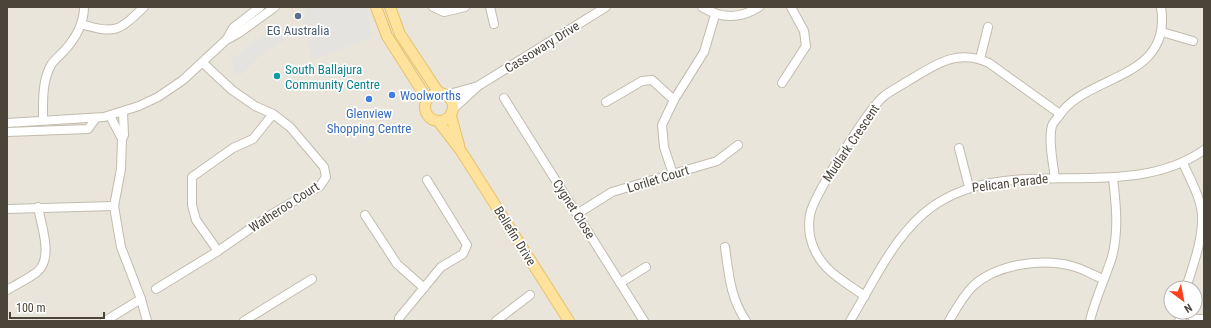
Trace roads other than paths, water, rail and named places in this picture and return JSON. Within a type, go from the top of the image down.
[{"type":"main road","points":[[376,7],[387,36],[427,100]]},
{"type":"main road","points":[[390,7],[400,34],[442,94],[452,100],[452,112],[446,120],[438,121],[428,117],[425,112],[425,105],[430,96],[442,94]]},
{"type":"main road","name":"Bellefin Drive","points":[[452,112],[461,151]]},
{"type":"main road","name":"Bellefin Drive","points":[[438,121],[461,151],[569,321]]},
{"type":"street","points":[[43,119],[44,86],[51,64],[70,44],[81,24],[84,7]]},
{"type":"street","points":[[81,24],[103,30],[118,29],[126,25],[144,7]]},
{"type":"street","points":[[7,123],[43,119],[96,118],[110,116],[139,106],[172,88],[203,63],[227,39],[233,28],[260,7]]},
{"type":"street","points":[[227,39],[238,34],[275,7]]},
{"type":"street","points":[[434,7],[444,12],[465,7]]},
{"type":"street","points":[[490,7],[494,24]]},
{"type":"street","name":"Cassowary Drive","points":[[452,112],[478,86],[606,7]]},
{"type":"street","points":[[702,7],[714,15],[729,17],[751,12],[760,7]]},
{"type":"street","points":[[782,83],[806,46],[804,31],[791,7]]},
{"type":"street","points":[[1055,178],[1052,148],[1052,126],[1064,107],[1135,67],[1152,51],[1162,32],[1161,7]]},
{"type":"street","points":[[673,174],[664,147],[662,125],[674,100],[704,52],[714,15]]},
{"type":"street","points":[[980,59],[988,27]]},
{"type":"street","points":[[1162,32],[1193,41]]},
{"type":"street","name":"Mudlark Crescent","points":[[865,296],[828,271],[817,255],[810,235],[810,214],[820,188],[882,97],[940,61],[963,58],[980,59],[989,63],[1060,114]]},
{"type":"street","name":"Watheroo Court","points":[[156,289],[218,251],[267,217],[320,186],[326,176],[324,167],[290,126],[273,114],[255,106],[232,90],[203,63]]},
{"type":"street","points":[[606,102],[642,81],[652,80],[674,100]]},
{"type":"street","name":"Cassowary Drive","points":[[442,94],[478,86]]},
{"type":"street","name":"Cygnet Close","points":[[504,98],[644,321]]},
{"type":"street","points":[[123,112],[124,135],[122,139],[121,169],[114,206],[121,247],[141,299],[147,321]]},
{"type":"street","points":[[218,251],[196,220],[192,205],[192,177],[233,148],[253,139],[273,114]]},
{"type":"street","points":[[110,116],[122,139]]},
{"type":"street","points":[[7,132],[88,129],[96,118]]},
{"type":"street","name":"Lorilet Court","points":[[577,214],[612,192],[717,161],[738,144]]},
{"type":"street","points":[[959,148],[969,187]]},
{"type":"street","name":"Pelican Parade","points":[[850,321],[892,250],[908,229],[940,202],[969,187],[1055,178],[1113,178],[1152,172],[1183,163],[1204,150]]},
{"type":"street","points":[[1183,163],[1203,215],[1198,250],[1189,280]]},
{"type":"street","points":[[1090,321],[1103,279],[1112,257],[1116,227],[1113,178]]},
{"type":"street","points":[[399,321],[399,318],[441,267],[463,254],[467,245],[427,180]]},
{"type":"street","points":[[7,208],[114,206]]},
{"type":"street","points":[[7,290],[37,272],[44,264],[46,254],[38,207]]},
{"type":"street","points":[[365,215],[397,264],[424,288]]},
{"type":"street","points":[[725,247],[731,290],[737,307],[746,321]]},
{"type":"street","points":[[949,321],[960,301],[973,286],[999,271],[1018,266],[1054,263],[1072,266],[1103,279]]},
{"type":"street","points":[[620,283],[646,267]]},
{"type":"street","points":[[244,321],[312,279]]},
{"type":"street","points":[[496,321],[530,295]]},
{"type":"street","points":[[105,321],[141,299]]},
{"type":"place","name":"EG Australia","points":[[298,16]]},
{"type":"place","name":"South Ballajura Community Centre","points":[[277,76]]},
{"type":"place","name":"Woolworths","points":[[392,95]]},
{"type":"place","name":"Glenview Shopping Centre","points":[[369,99]]}]
